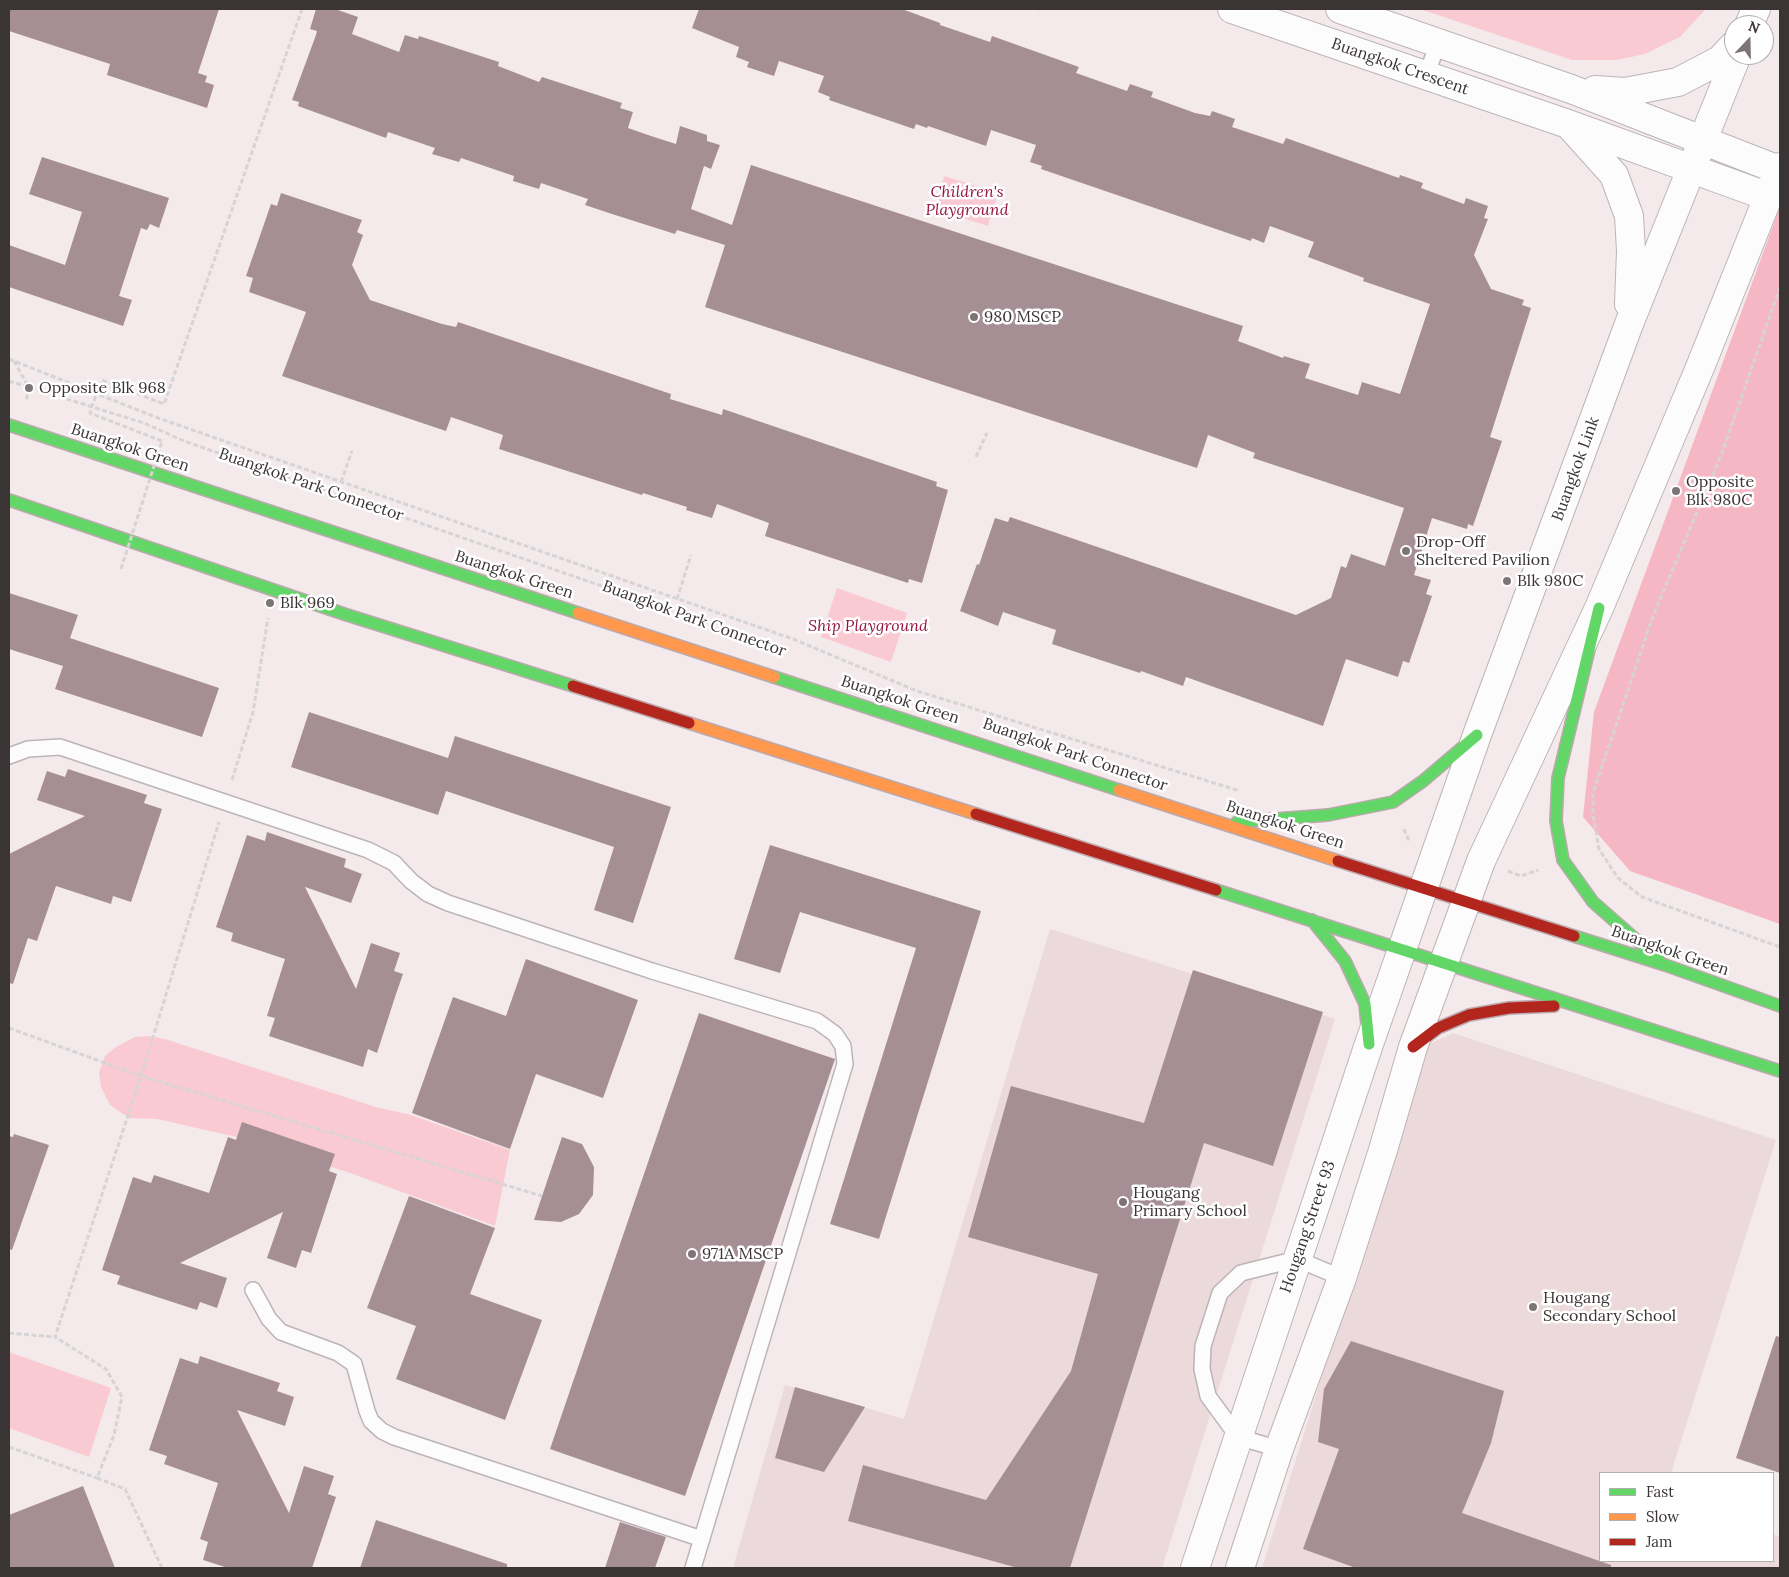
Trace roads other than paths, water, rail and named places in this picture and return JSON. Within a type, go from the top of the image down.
[{"type":"main road","name":"Buangkok Green","points":[[9,425],[909,720],[1030,762],[1223,822],[1665,965],[1780,1006]]},
{"type":"main road","points":[[9,500],[344,614],[1312,920],[1570,1005],[1780,1071]]},
{"type":"main road","points":[[1599,608],[1558,778],[1556,821],[1563,860],[1593,902],[1665,965]]},
{"type":"main road","points":[[1223,822],[1328,815],[1393,802],[1423,780],[1476,735]]},
{"type":"main road","points":[[1312,920],[1345,961],[1365,1004],[1369,1044]]},
{"type":"main road","points":[[1413,1048],[1438,1028],[1468,1015],[1509,1008],[1570,1005]]},
{"type":"street","points":[[1240,1568],[1279,1450],[1342,1278],[1413,1048],[1481,861],[1599,608],[1780,169],[1702,141],[1571,88],[1340,9]]},
{"type":"street","name":"Buangkok Crescent","points":[[1246,11],[1426,76],[1692,168],[1769,197]]},
{"type":"street","points":[[1571,88],[1625,92],[1678,82],[1720,60],[1724,56]]},
{"type":"street","name":"Buangkok Link","points":[[1424,887],[1476,735],[1629,324],[1733,65]]},
{"type":"street","name":"Buangkok Crescent","points":[[1568,124],[1614,175],[1629,216],[1631,251],[1629,324]]},
{"type":"street","name":"Hougang Street 93","points":[[1196,1568],[1297,1259],[1424,887]]},
{"type":"lane","points":[[1426,76],[1438,43]]},
{"type":"lane","points":[[9,756],[28,749],[60,747],[368,850],[394,863],[411,881],[428,894],[448,903],[652,971],[817,1021],[834,1034],[843,1046],[845,1064],[693,1568]]},
{"type":"lane","points":[[1279,1450],[1238,1437],[1208,1396],[1202,1369],[1203,1346],[1220,1293],[1241,1273],[1297,1259],[1342,1278]]},
{"type":"lane","points":[[253,1290],[269,1319],[281,1332],[338,1353],[354,1364],[371,1422],[382,1431],[394,1437],[702,1538]]},
{"type":"place","name":"980 MSCP","points":[[974,317]]},
{"type":"place","name":"Opposite Blk 968","points":[[29,388]]},
{"type":"place","name":"Opposite Blk 980C","points":[[1676,491]]},
{"type":"place","name":"Drop-Off Sheltered Pavilion","points":[[1406,551]]},
{"type":"place","name":"Blk 980C","points":[[1507,581]]},
{"type":"place","name":"Blk 969","points":[[270,603]]},
{"type":"place","name":"Hougang Primary School","points":[[1123,1202]]},
{"type":"place","name":"971A MSCP","points":[[692,1254]]},
{"type":"place","name":"Hougang Secondary School","points":[[1533,1307]]},
{"type":"park label","name":"Children's Playground","points":[[967,201]]},
{"type":"park label","name":"Ship Playground","points":[[868,626]]}]
